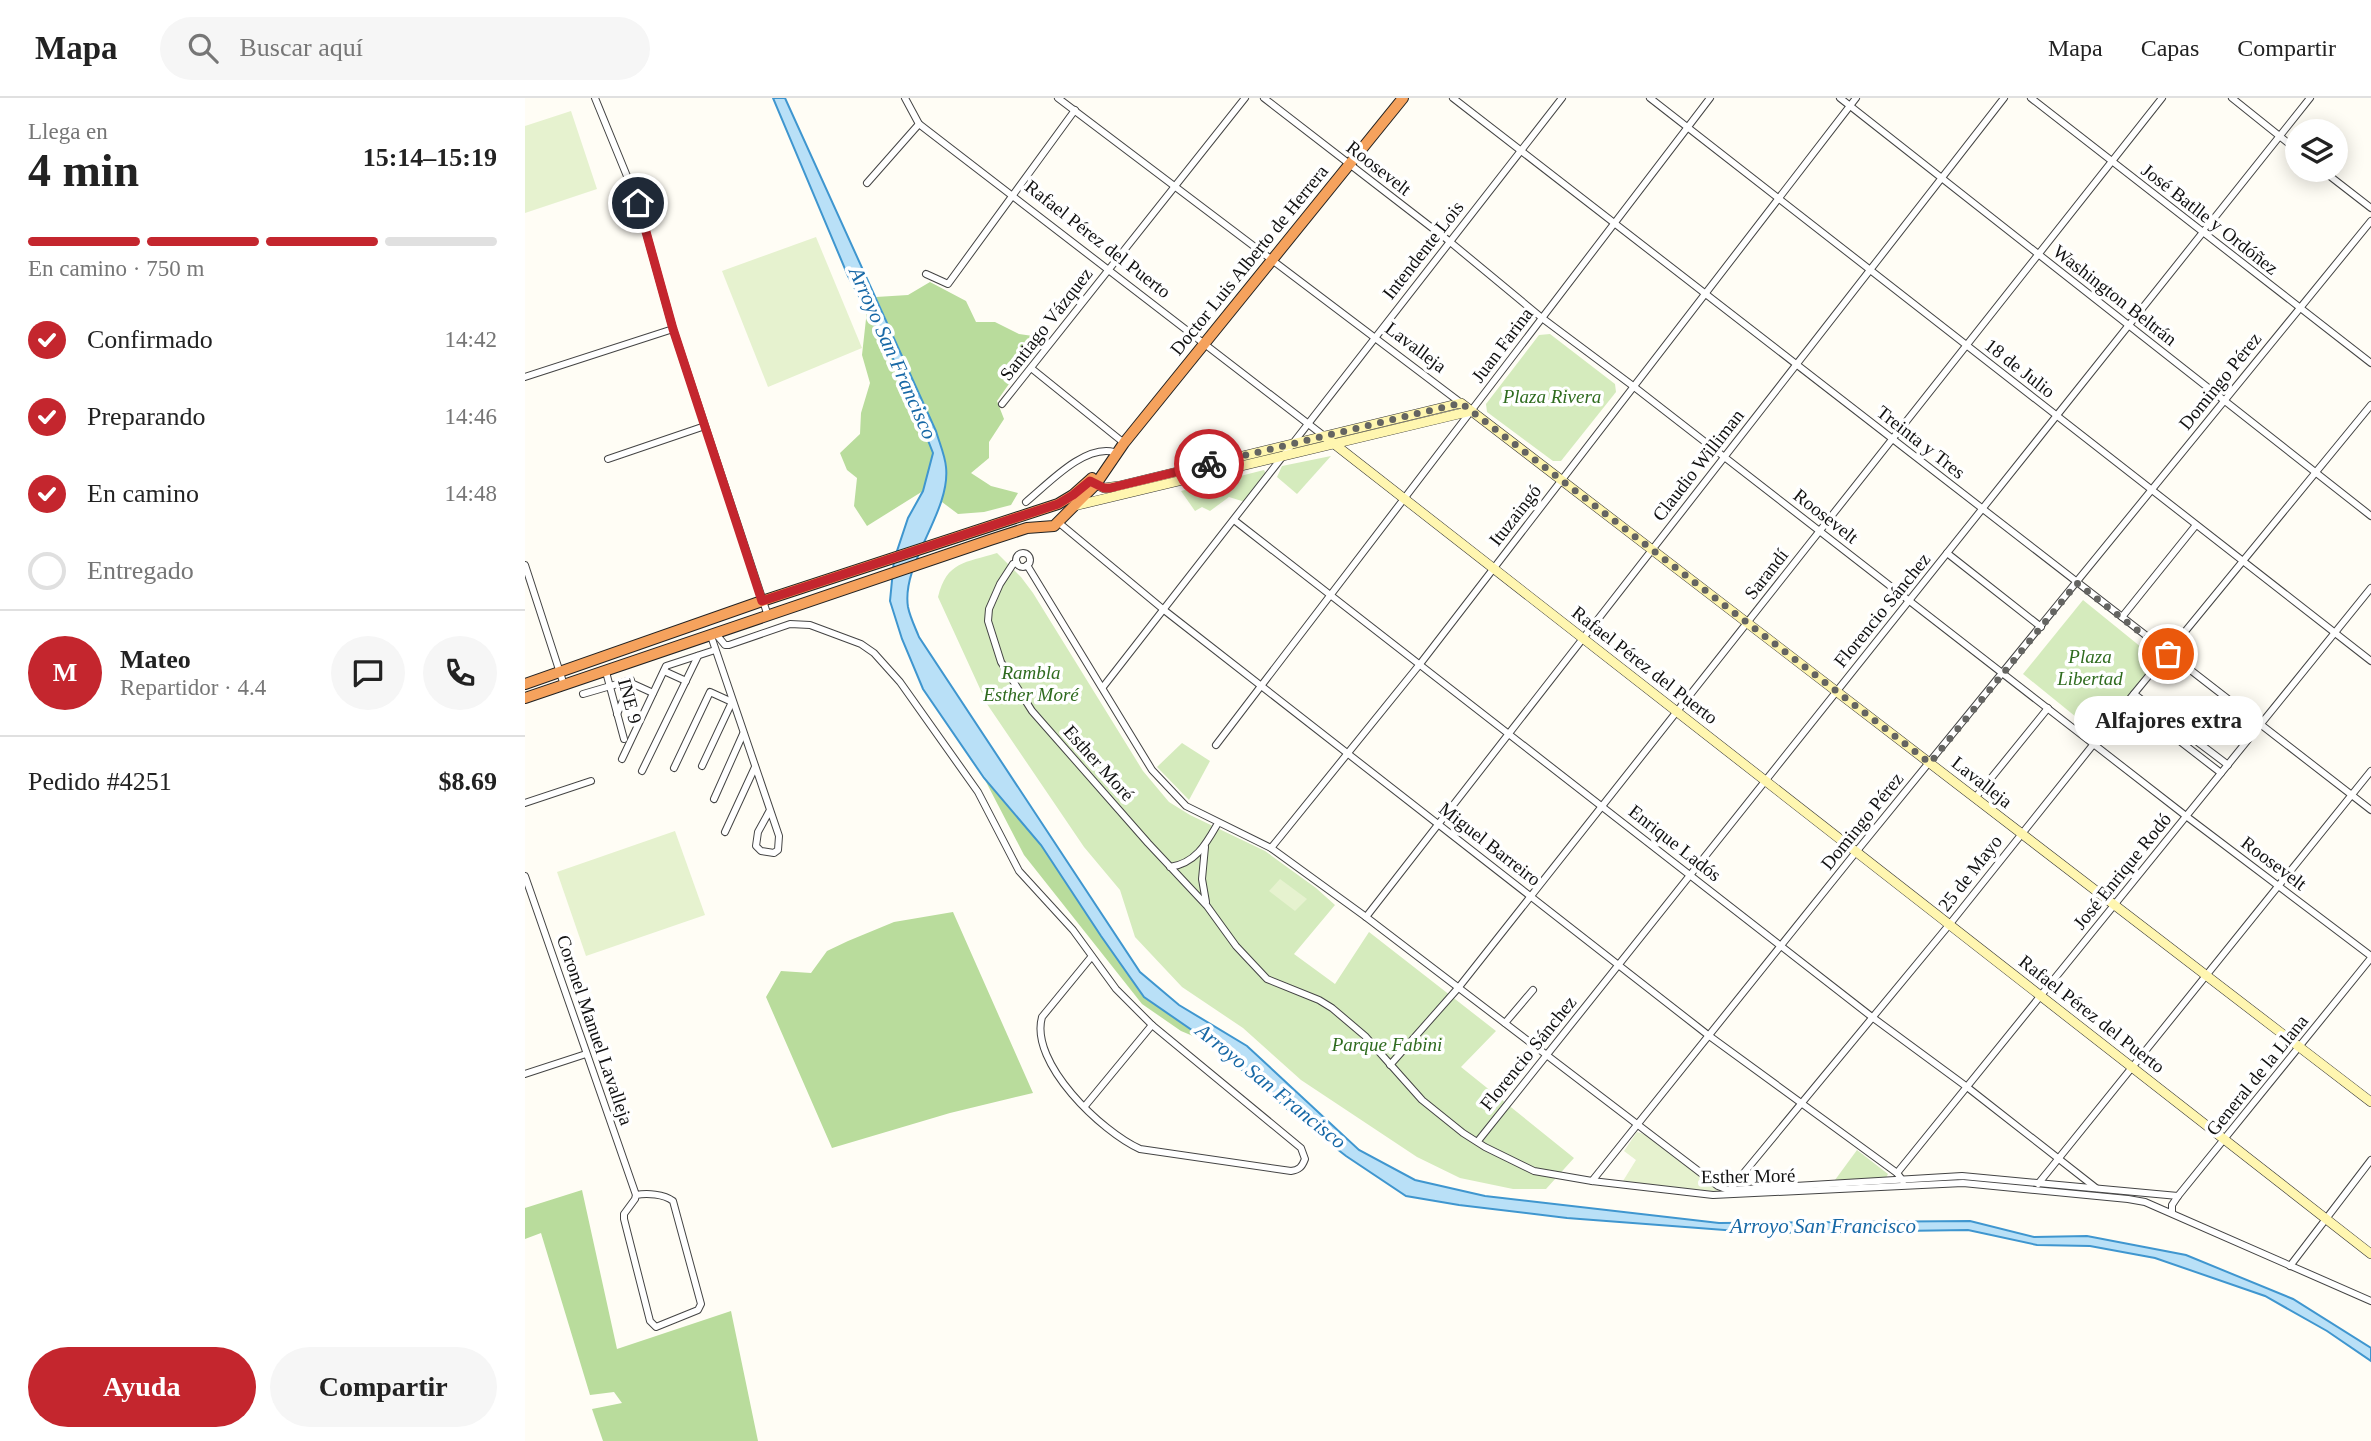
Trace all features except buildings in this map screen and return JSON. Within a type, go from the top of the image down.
[{"type":"highway","name":"Doctor Luis Alberto de Herrera","points":[[1058,521],[1093,483],[1403,98]]},
{"type":"highway","name":"Doctor Luis Alberto de Herrera","points":[[525,684],[762,601],[1044,508],[1093,483],[1123,443]]},
{"type":"highway","points":[[525,698],[990,540],[1027,528],[1048,528],[1058,521],[1057,511],[1044,508],[1037,519],[1042,527]]},
{"type":"main road","name":"Lavalleja","points":[[1461,403],[2371,1102]]},
{"type":"main road","points":[[1074,506],[1294,443],[1461,403]]},
{"type":"main road","points":[[1093,483],[1110,488],[1146,485],[1471,411]]},
{"type":"main road","name":"Rafael Pérez del Puerto","points":[[1324,436],[2371,1254]]},
{"type":"street","points":[[595,98],[638,203],[673,329],[768,616]]},
{"type":"street","name":"Rafael Pérez del Puerto","points":[[905,98],[919,124],[1324,436]]},
{"type":"street","name":"Lavalleja","points":[[1058,98],[1461,403]]},
{"type":"street","name":"Santiago Vázquez","points":[[1002,404],[1245,98]]},
{"type":"street","name":"Roosevelt","points":[[1264,98],[1542,318],[2371,957]]},
{"type":"street","name":"Treinta y Tres","points":[[1453,98],[2371,810]]},
{"type":"street","name":"Intendente Lois","points":[[1103,687],[1562,98]]},
{"type":"street","name":"18 de Julio","points":[[1650,98],[2371,661]]},
{"type":"street","name":"Juan Farina","points":[[1216,745],[1710,98]]},
{"type":"street","name":"Washington Beltrán","points":[[1840,98],[2371,516]]},
{"type":"street","name":"Ituzaingó","points":[[1271,848],[1420,664],[1856,98]]},
{"type":"street","name":"Claudio Williman","points":[[1366,917],[2004,98]]},
{"type":"street","name":"José Batlle y Ordóñez","points":[[2031,98],[2371,363]]},
{"type":"street","name":"Sarandí","points":[[1390,1065],[1459,988],[2162,98]]},
{"type":"street","points":[[2232,98],[2285,140]]},
{"type":"street","name":"Florencio Sánchez","points":[[1478,1141],[2309,98]]},
{"type":"street","points":[[926,274],[948,284],[1075,110]]},
{"type":"street","points":[[867,183],[919,124]]},
{"type":"street","points":[[2337,182],[2371,208]]},
{"type":"street","name":"Domingo Pérez","points":[[1592,1181],[1856,852],[2371,221]]},
{"type":"street","points":[[525,377],[673,329]]},
{"type":"street","points":[[1031,368],[1123,443]]},
{"type":"street","name":"25 de Mayo","points":[[1728,1193],[2371,405]]},
{"type":"street","points":[[608,459],[705,426]]},
{"type":"street","points":[[1026,502],[1084,457],[1095,451],[1114,452]]},
{"type":"street","name":"Enrique Ladós","points":[[1234,520],[1872,1017],[2098,1189]]},
{"type":"street","name":"Miguel Barreiro","points":[[1058,521],[1164,610],[1349,755],[1709,1035],[1897,1173],[1903,1183]]},
{"type":"street","points":[[2122,617],[2196,525]]},
{"type":"street","points":[[1024,553],[1030,557],[1027,565],[1017,563],[1018,556],[1024,553]]},
{"type":"street","points":[[1947,554],[2041,627]]},
{"type":"street","name":"Esther Moré","points":[[1017,563],[1013,564],[1000,584],[989,609],[988,621],[1001,663],[1032,712],[1207,906],[1236,946],[1267,979],[1332,1008],[1365,1036],[1422,1101],[1463,1133],[1534,1171],[1592,1181],[1728,1193],[1903,1183],[1962,1176],[2137,1200],[2371,1301]]},
{"type":"street","points":[[525,565],[564,685]]},
{"type":"street","name":"Esther Moré","points":[[1027,565],[1152,770],[1186,806],[1271,848],[1366,917],[1728,1193]]},
{"type":"street","name":"José Enrique Rodó","points":[[1897,1173],[2371,588]]},
{"type":"street","points":[[713,635],[729,646],[790,624],[810,625],[861,644],[874,653],[900,682],[978,792],[1019,871],[1073,930],[1092,956],[1116,989],[1152,1025],[1300,1149],[1305,1159],[1303,1166],[1297,1171],[1291,1171],[1140,1149],[1123,1141],[1066,1088],[1049,1061],[1039,1027],[1042,1017],[1092,956]]},
{"type":"street","points":[[713,635],[715,650],[770,810],[780,844],[774,853],[761,851],[756,846],[758,832],[770,810]]},
{"type":"street","points":[[622,759],[665,669],[715,650]]},
{"type":"street","points":[[642,771],[698,656]]},
{"type":"street","points":[[665,669],[686,681]]},
{"type":"street","name":"INE 9","points":[[606,672],[624,739]]},
{"type":"street","points":[[583,694],[631,682],[653,693]]},
{"type":"street","points":[[617,714],[631,682]]},
{"type":"street","points":[[674,768],[710,692],[732,701]]},
{"type":"street","points":[[2134,694],[2228,765]]},
{"type":"street","points":[[702,766],[732,701]]},
{"type":"street","points":[[2129,701],[2221,773]]},
{"type":"street","points":[[1975,798],[2048,708]]},
{"type":"street","points":[[714,799],[744,733]]},
{"type":"street","points":[[725,832],[755,767]]},
{"type":"street","points":[[2037,1185],[2371,771]]},
{"type":"street","points":[[525,803],[591,781]]},
{"type":"street","name":"Esther Moré","points":[[1170,867],[1183,865],[1205,845],[1218,823]]},
{"type":"street","name":"Esther Moré","points":[[1205,845],[1202,879],[1207,906]]},
{"type":"street","name":"Coronel Manuel Lavalleja","points":[[525,876],[636,1195]]},
{"type":"street","name":"General de la Llana","points":[[2172,1213],[2172,1205],[2178,1196],[2371,957]]},
{"type":"street","points":[[1505,1023],[1533,990]]},
{"type":"street","points":[[1085,1106],[1152,1025]]},
{"type":"street","points":[[525,1074],[586,1054]]},
{"type":"street","points":[[2290,1266],[2371,1160]]},
{"type":"street","name":"Esther Moré","points":[[2037,1185],[2178,1196]]},
{"type":"street","points":[[645,1194],[673,1201],[701,1304],[698,1310],[656,1326],[650,1321],[624,1220],[624,1214],[636,1195],[645,1194]]},
{"type":"green space","points":[[571,111],[597,189],[525,213],[525,126]]},
{"type":"green space","points":[[816,237],[862,348],[768,387],[722,271]]},
{"type":"green space","points":[[930,282],[966,301],[976,322],[995,322],[1019,334],[1033,336],[1025,361],[997,401],[1004,419],[989,442],[989,458],[971,473],[991,486],[1018,493],[1011,505],[984,512],[958,514],[942,502],[946,468],[936,431],[876,297],[908,295]]},
{"type":"green space","points":[[867,310],[903,377],[933,453],[923,491],[867,526],[854,506],[857,478],[847,470],[840,453],[860,434],[861,413],[870,383],[862,355]]},
{"type":"green space","name":"Plaza Rivera","points":[[1550,334],[1615,384],[1616,392],[1561,461],[1553,461],[1487,412],[1486,404],[1539,335]]},
{"type":"green space","points":[[1331,456],[1297,494],[1277,477],[1282,466]]},
{"type":"green space","points":[[1264,470],[1267,476],[1245,502],[1229,497],[1210,511],[1202,507],[1195,511],[1181,491]]},
{"type":"green space","points":[[997,553],[1033,593],[1143,771],[1169,802],[1265,851],[1335,905],[1294,954],[1335,984],[1369,932],[1496,1031],[1461,1067],[1574,1158],[1546,1189],[1513,1189],[1460,1178],[1417,1157],[1301,1080],[1243,1028],[1182,987],[1135,937],[1120,890],[1084,847],[987,704],[938,597],[952,570],[959,565]]},
{"type":"green space","name":"Plaza Libertad","points":[[2083,600],[2157,660],[2097,734],[2023,674]]},
{"type":"green space","points":[[1182,743],[1210,761],[1189,800],[1157,767]]},
{"type":"green space","points":[[984,778],[1041,845],[1144,997],[1212,1044],[1181,1031],[1142,1004],[1024,855]]},
{"type":"green space","points":[[675,831],[705,915],[586,956],[557,872]]},
{"type":"green space","points":[[1280,879],[1307,899],[1295,911],[1269,891]]},
{"type":"green space","points":[[953,912],[1033,1093],[950,1113],[832,1148],[766,997],[781,971],[811,973],[827,951],[848,941],[894,922]]},
{"type":"green space","points":[[1637,1132],[1644,1134],[1720,1192],[1623,1181],[1636,1160],[1624,1151]]},
{"type":"green space","points":[[1857,1150],[1888,1174],[1886,1178],[1835,1180]]},
{"type":"green space","points":[[582,1190],[617,1349],[731,1311],[758,1441],[603,1441],[592,1409],[622,1403],[614,1392],[590,1395],[541,1233],[525,1239],[525,1208]]},
{"type":"water","name":"Arroyo San Francisco","points":[[773,98],[785,98],[936,431],[943,453],[946,484],[918,555],[908,590],[908,607],[919,637],[1140,972],[1179,1005],[1247,1046],[1359,1150],[1415,1180],[1485,1196],[1719,1223],[1970,1221],[2034,1237],[2087,1236],[2186,1255],[2293,1299],[2371,1348],[2371,1361],[2327,1331],[2265,1296],[2155,1258],[2090,1246],[2037,1245],[1968,1230],[1764,1233],[1567,1218],[1406,1196],[1346,1156],[1212,1044],[1144,997],[1041,845],[984,778],[923,689],[902,639],[890,601],[894,560],[908,518],[923,491],[933,453],[903,377],[848,276]]},
{"type":"way so far","points":[[1209,464],[1461,403],[1930,763],[2077,583],[2168,654]]},
{"type":"place","name":"Alfajores extra","points":[[2168,654]]},
{"type":"route","points":[[638,203],[673,329],[762,601],[1039,511],[1043,507],[1058,504],[1090,481],[1110,488],[1209,464]]},
{"type":"park label","name":"Rambla Esther Moré","points":[[1031,683]]},
{"type":"park label","name":"Parque Fabini","points":[[1387,1044]]}]
